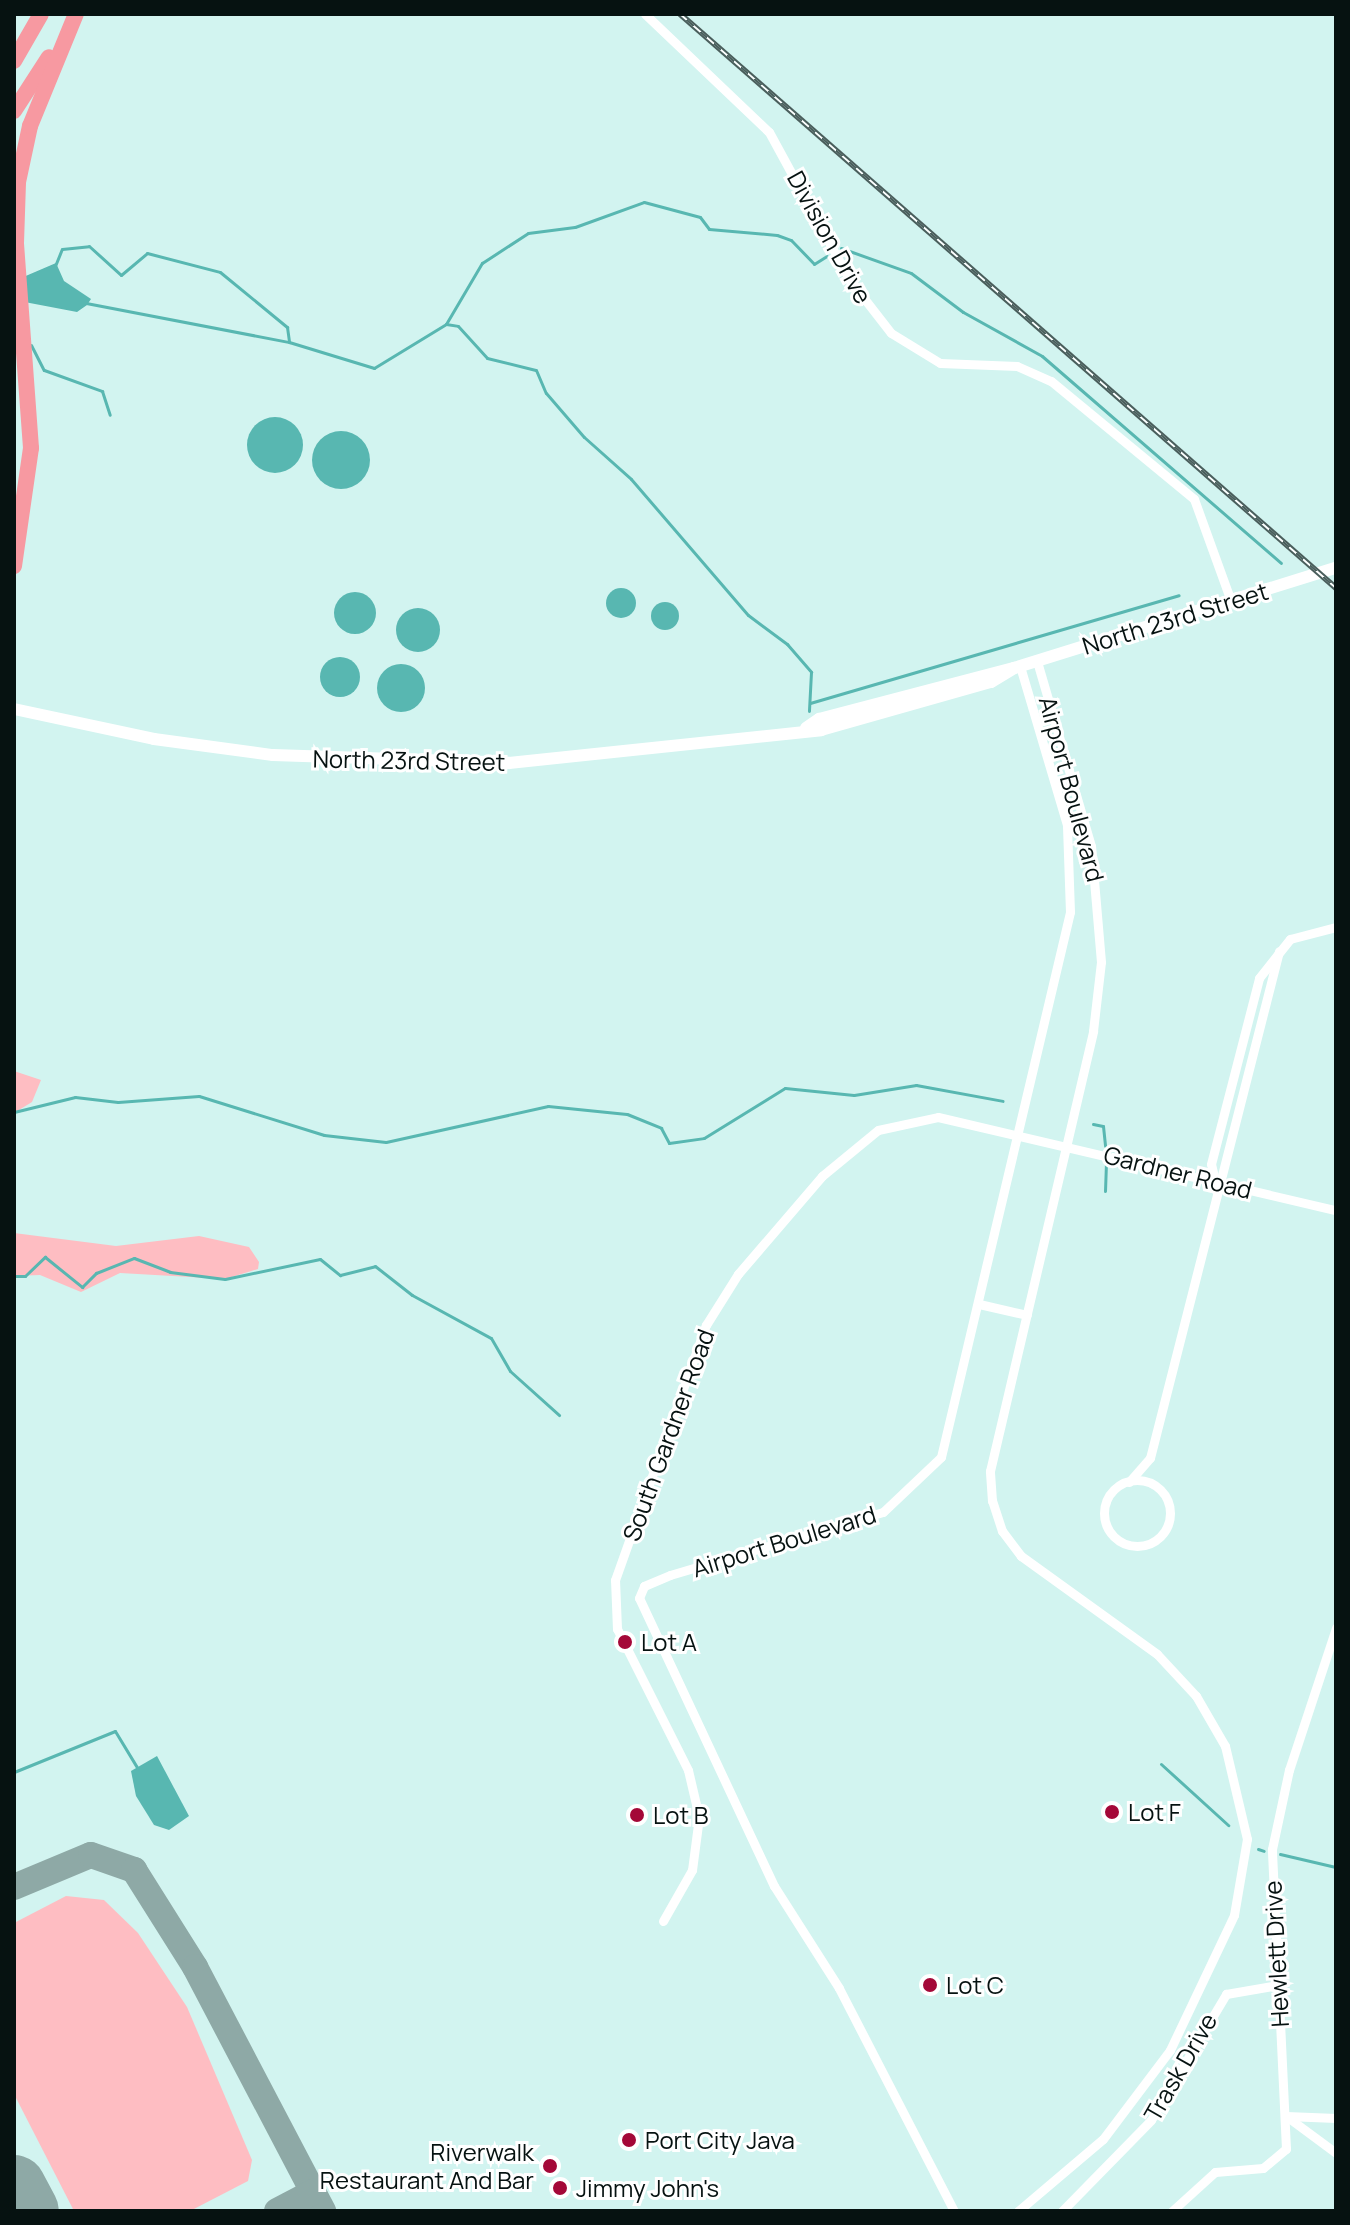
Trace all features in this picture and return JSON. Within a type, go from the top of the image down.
[{"type":"highway","points":[[14,61],[41,14]]},
{"type":"highway","points":[[14,111],[51,61],[75,14]]},
{"type":"highway","points":[[14,566],[31,448],[18,182],[51,61]]},
{"type":"main road","name":"North 23rd Street","points":[[14,709],[154,739],[401,763],[580,759],[733,743],[806,728],[850,723],[991,682],[1017,667],[1336,568]]},
{"type":"street","name":"Division Drive","points":[[645,14],[769,132],[849,279],[891,333],[940,363],[1017,366],[1051,381],[1194,499],[1231,601]]},
{"type":"street","name":"Airport Boulevard","points":[[1018,2211],[1027,2207],[1103,2139],[1166,2057],[1234,1915],[1247,1839],[1229,1756],[1196,1696],[1157,1654],[1021,1556],[996,1518],[990,1471],[1093,1031],[1101,913],[1086,826],[1037,661]]},
{"type":"street","name":"Airport Boulevard","points":[[954,2211],[839,1988],[774,1886],[639,1598],[644,1586],[670,1575],[883,1512],[915,1487],[941,1457],[1065,943],[1073,868],[1061,800],[1017,667]]},
{"type":"street","points":[[1150,1458],[1129,1482],[1108,1497],[1104,1518],[1114,1537],[1133,1546],[1154,1542],[1167,1526],[1169,1505],[1157,1487],[1150,1458],[1215,1181],[1279,951],[1306,930],[1336,927]]},
{"type":"street","name":"South Gardner Road","points":[[663,1921],[692,1870],[698,1835],[696,1800],[677,1746],[617,1629],[613,1597],[621,1561],[706,1325],[738,1274],[822,1176],[855,1145],[906,1121],[964,1119],[1020,1133]]},
{"type":"street","name":"Gardner Road","points":[[1020,1133],[1336,1210]]},
{"type":"street","points":[[979,1304],[1027,1315]]},
{"type":"street","points":[[1129,1482],[1157,1487]]},
{"type":"street","name":"Hewlett Drive","points":[[1172,2211],[1215,2172],[1279,2161],[1286,2149],[1274,1833],[1336,1628]]},
{"type":"street","name":"Trask Drive","points":[[1062,2211],[1151,2120],[1226,1994],[1278,1985]]},
{"type":"street","points":[[1286,2116],[1336,2118]]},
{"type":"street","points":[[1286,2116],[1336,2153]]},
{"type":"shaded area","points":[[14,1071],[41,1080],[32,1102],[14,1113]]},
{"type":"shaded area","points":[[14,1233],[116,1246],[199,1236],[249,1247],[259,1262],[258,1269],[225,1279],[120,1273],[81,1292],[40,1275],[14,1276]]},
{"type":"shaded area","points":[[66,1896],[104,1900],[138,1933],[187,2007],[252,2160],[248,2181],[190,2211],[74,2211],[14,2094],[14,1923]]},
{"type":"water","points":[[56,263],[64,281],[91,299],[87,305],[77,312],[14,300],[21,278]]},
{"type":"water","points":[[275,417],[294,426],[303,445],[294,464],[275,473],[256,464],[247,445],[256,426]]},
{"type":"water","points":[[341,431],[362,439],[370,460],[362,481],[341,489],[320,481],[312,460],[320,439]]},
{"type":"water","points":[[621,588],[632,592],[636,603],[632,614],[621,618],[610,614],[606,603],[610,592]]},
{"type":"water","points":[[355,592],[370,598],[376,613],[370,628],[355,634],[340,628],[334,613],[340,598]]},
{"type":"water","points":[[665,602],[675,606],[679,616],[675,626],[665,630],[655,626],[651,616],[655,606]]},
{"type":"water","points":[[418,608],[434,614],[440,630],[434,646],[418,652],[402,646],[396,630],[402,614]]},
{"type":"water","points":[[340,657],[354,663],[360,677],[354,691],[340,697],[326,691],[320,677],[326,663]]},
{"type":"water","points":[[401,664],[418,671],[425,688],[418,705],[401,712],[384,705],[377,688],[384,671]]},
{"type":"water","points":[[157,1756],[189,1816],[169,1830],[154,1825],[136,1796],[131,1771]]},
{"type":"waterway","points":[[86,303],[289,342],[374,368],[446,324],[482,263],[528,233],[575,227],[644,202],[700,217],[709,229],[777,235],[791,240],[814,264],[827,256]]},
{"type":"waterway","points":[[55,266],[62,249],[89,246],[121,275],[147,253],[220,272],[287,327],[289,341]]},
{"type":"waterway","points":[[841,248],[911,273],[963,312],[1042,356],[1281,563]]},
{"type":"waterway","points":[[446,324],[458,326],[487,358],[536,370],[546,393],[584,437],[631,479],[748,615],[787,644],[811,672],[809,711]]},
{"type":"waterway","points":[[31,345],[44,370],[102,391],[110,415]]},
{"type":"waterway","points":[[810,703],[1179,595]]},
{"type":"waterway","points":[[14,1112],[75,1097],[118,1102],[199,1096],[324,1135],[386,1142],[548,1106],[627,1114],[661,1128],[669,1143],[704,1138],[785,1088],[854,1095],[916,1085],[1003,1101]]},
{"type":"waterway","points":[[1093,1124],[1103,1126],[1105,1146]]},
{"type":"waterway","points":[[1105,1191],[1106,1162]]},
{"type":"waterway","points":[[14,1276],[25,1276],[45,1257],[82,1287],[96,1273],[134,1258],[170,1272],[225,1279],[320,1259],[340,1275],[375,1266],[412,1295],[491,1338],[510,1371],[559,1415]]},
{"type":"waterway","points":[[14,1772],[115,1731],[138,1769]]},
{"type":"waterway","points":[[1161,1764],[1228,1825]]},
{"type":"waterway","points":[[1258,1849],[1264,1851]]},
{"type":"waterway","points":[[1280,1854],[1336,1867]]},
{"type":"taxiway","points":[[14,1887],[91,1855],[134,1870],[195,1967],[323,2211]]},
{"type":"taxiway","points":[[277,2211],[313,2192]]},
{"type":"runway","points":[[14,2187],[27,2211]]},
{"type":"railway","points":[[680,14],[1336,588]]},
{"type":"place","name":"Lot A","points":[[625,1642]]},
{"type":"place","name":"Lot F","points":[[1112,1812]]},
{"type":"place","name":"Lot B","points":[[637,1815]]},
{"type":"place","name":"Lot C","points":[[930,1985]]},
{"type":"place","name":"Port City Java","points":[[629,2140]]},
{"type":"place","name":"Riverwalk Restaurant And Bar","points":[[550,2166]]},
{"type":"place","name":"Jimmy John's","points":[[560,2188]]}]
